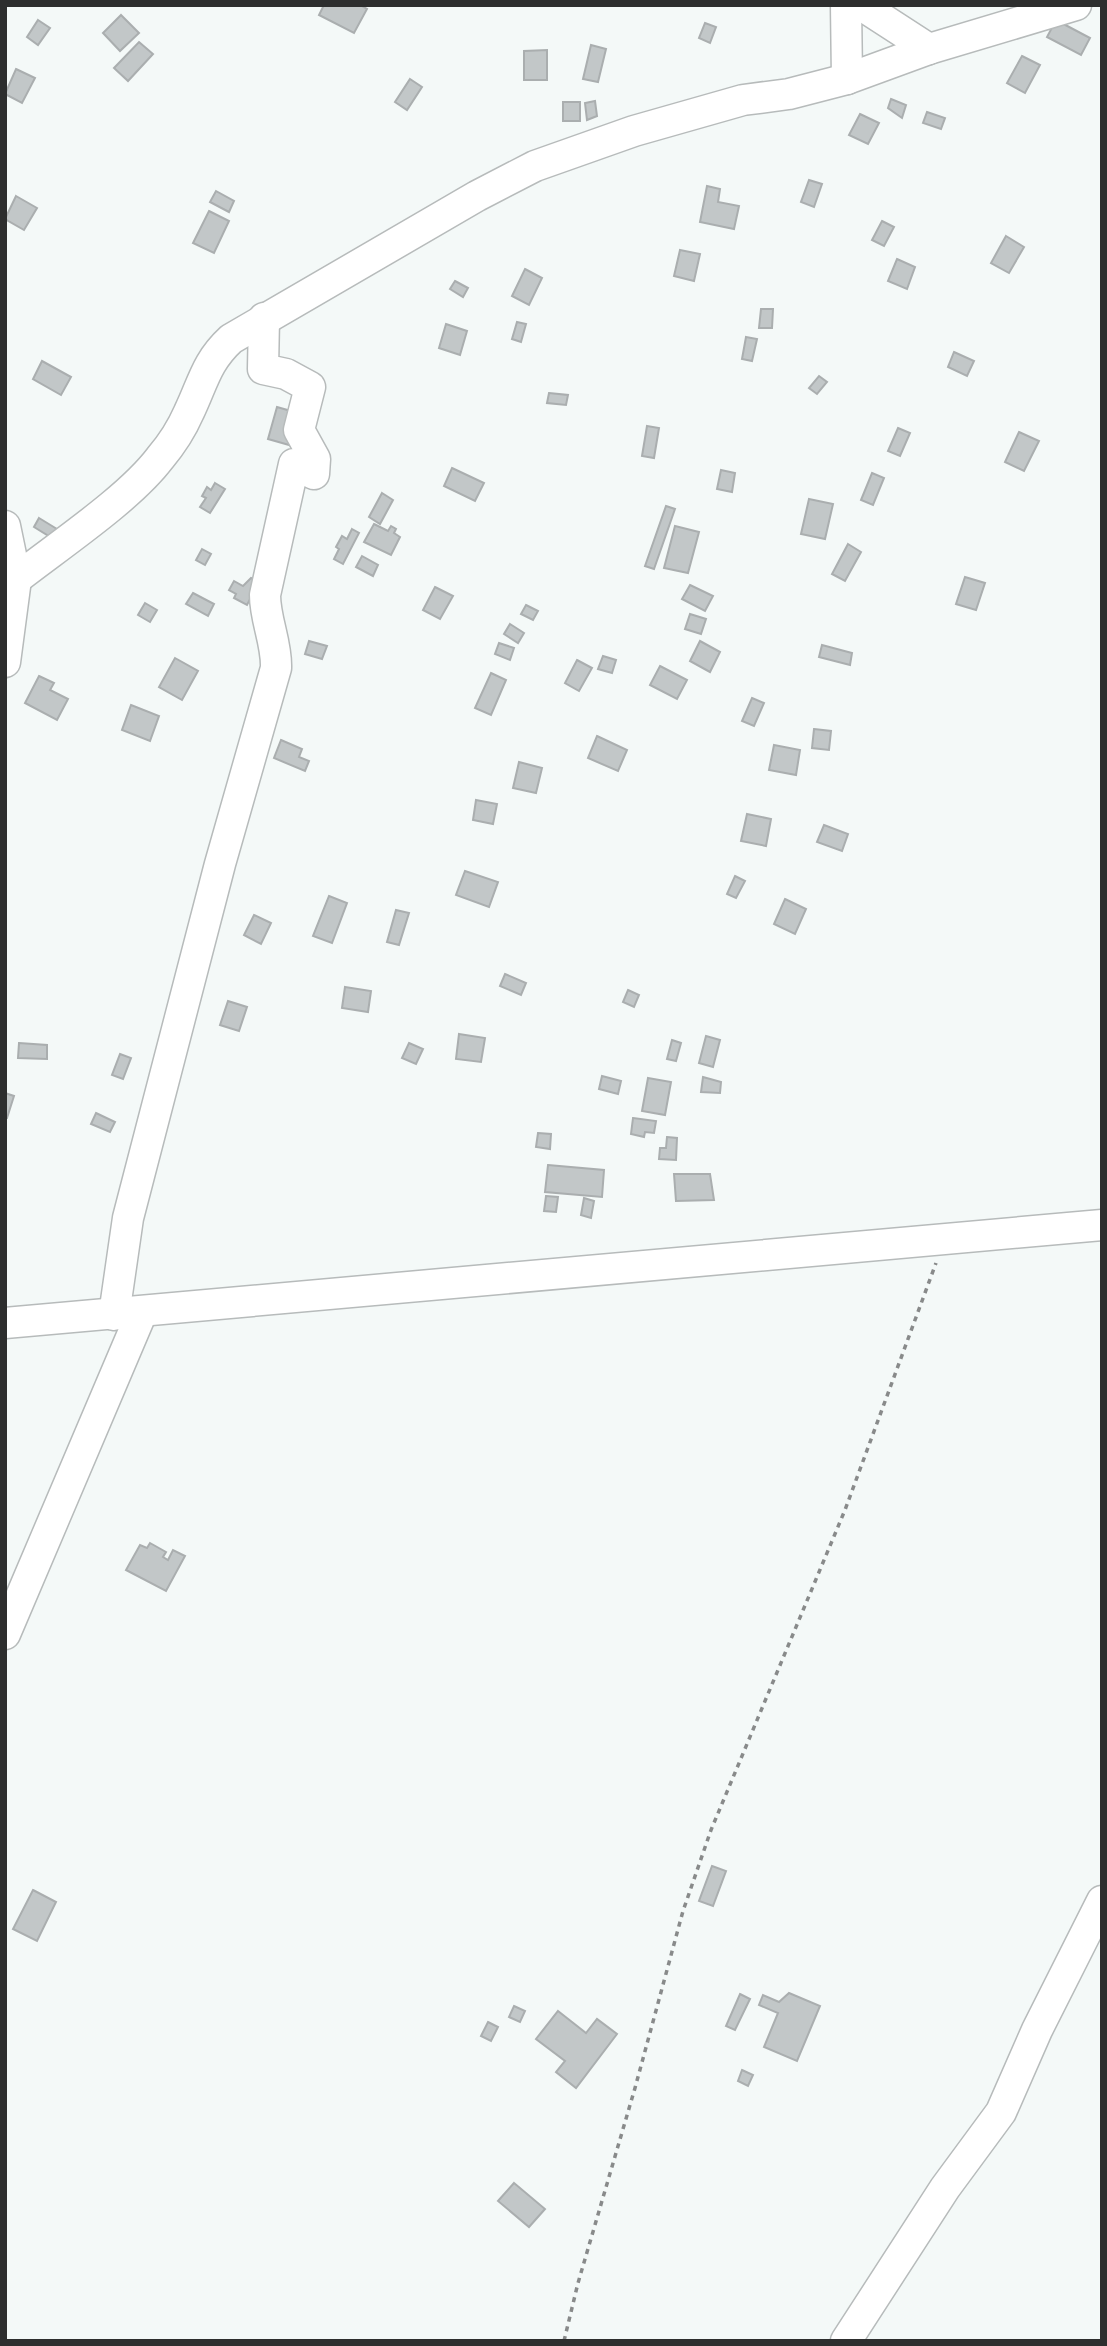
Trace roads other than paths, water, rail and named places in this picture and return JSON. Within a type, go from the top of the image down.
[{"type":"street","points":[[846,5],[847,79]]},
{"type":"street","points":[[861,5],[929,50]]},
{"type":"street","points":[[11,581],[143,477],[160,459],[189,413],[200,382],[216,352],[231,339],[477,196],[535,166],[634,131],[718,107],[789,94],[847,79],[929,50],[1076,5]]},
{"type":"street","points":[[5,1634],[128,1313],[128,1217],[220,864],[276,668],[277,653],[265,615],[265,595],[294,464],[313,474],[315,459],[299,430],[310,387],[286,374],[263,369],[264,318]]},
{"type":"street","points":[[5,526],[11,581],[5,662]]},
{"type":"street","points":[[5,1323],[944,1237],[1102,1225]]},
{"type":"street","points":[[846,2341],[906,2246],[1002,2112],[1037,2030],[1102,1901]]}]
